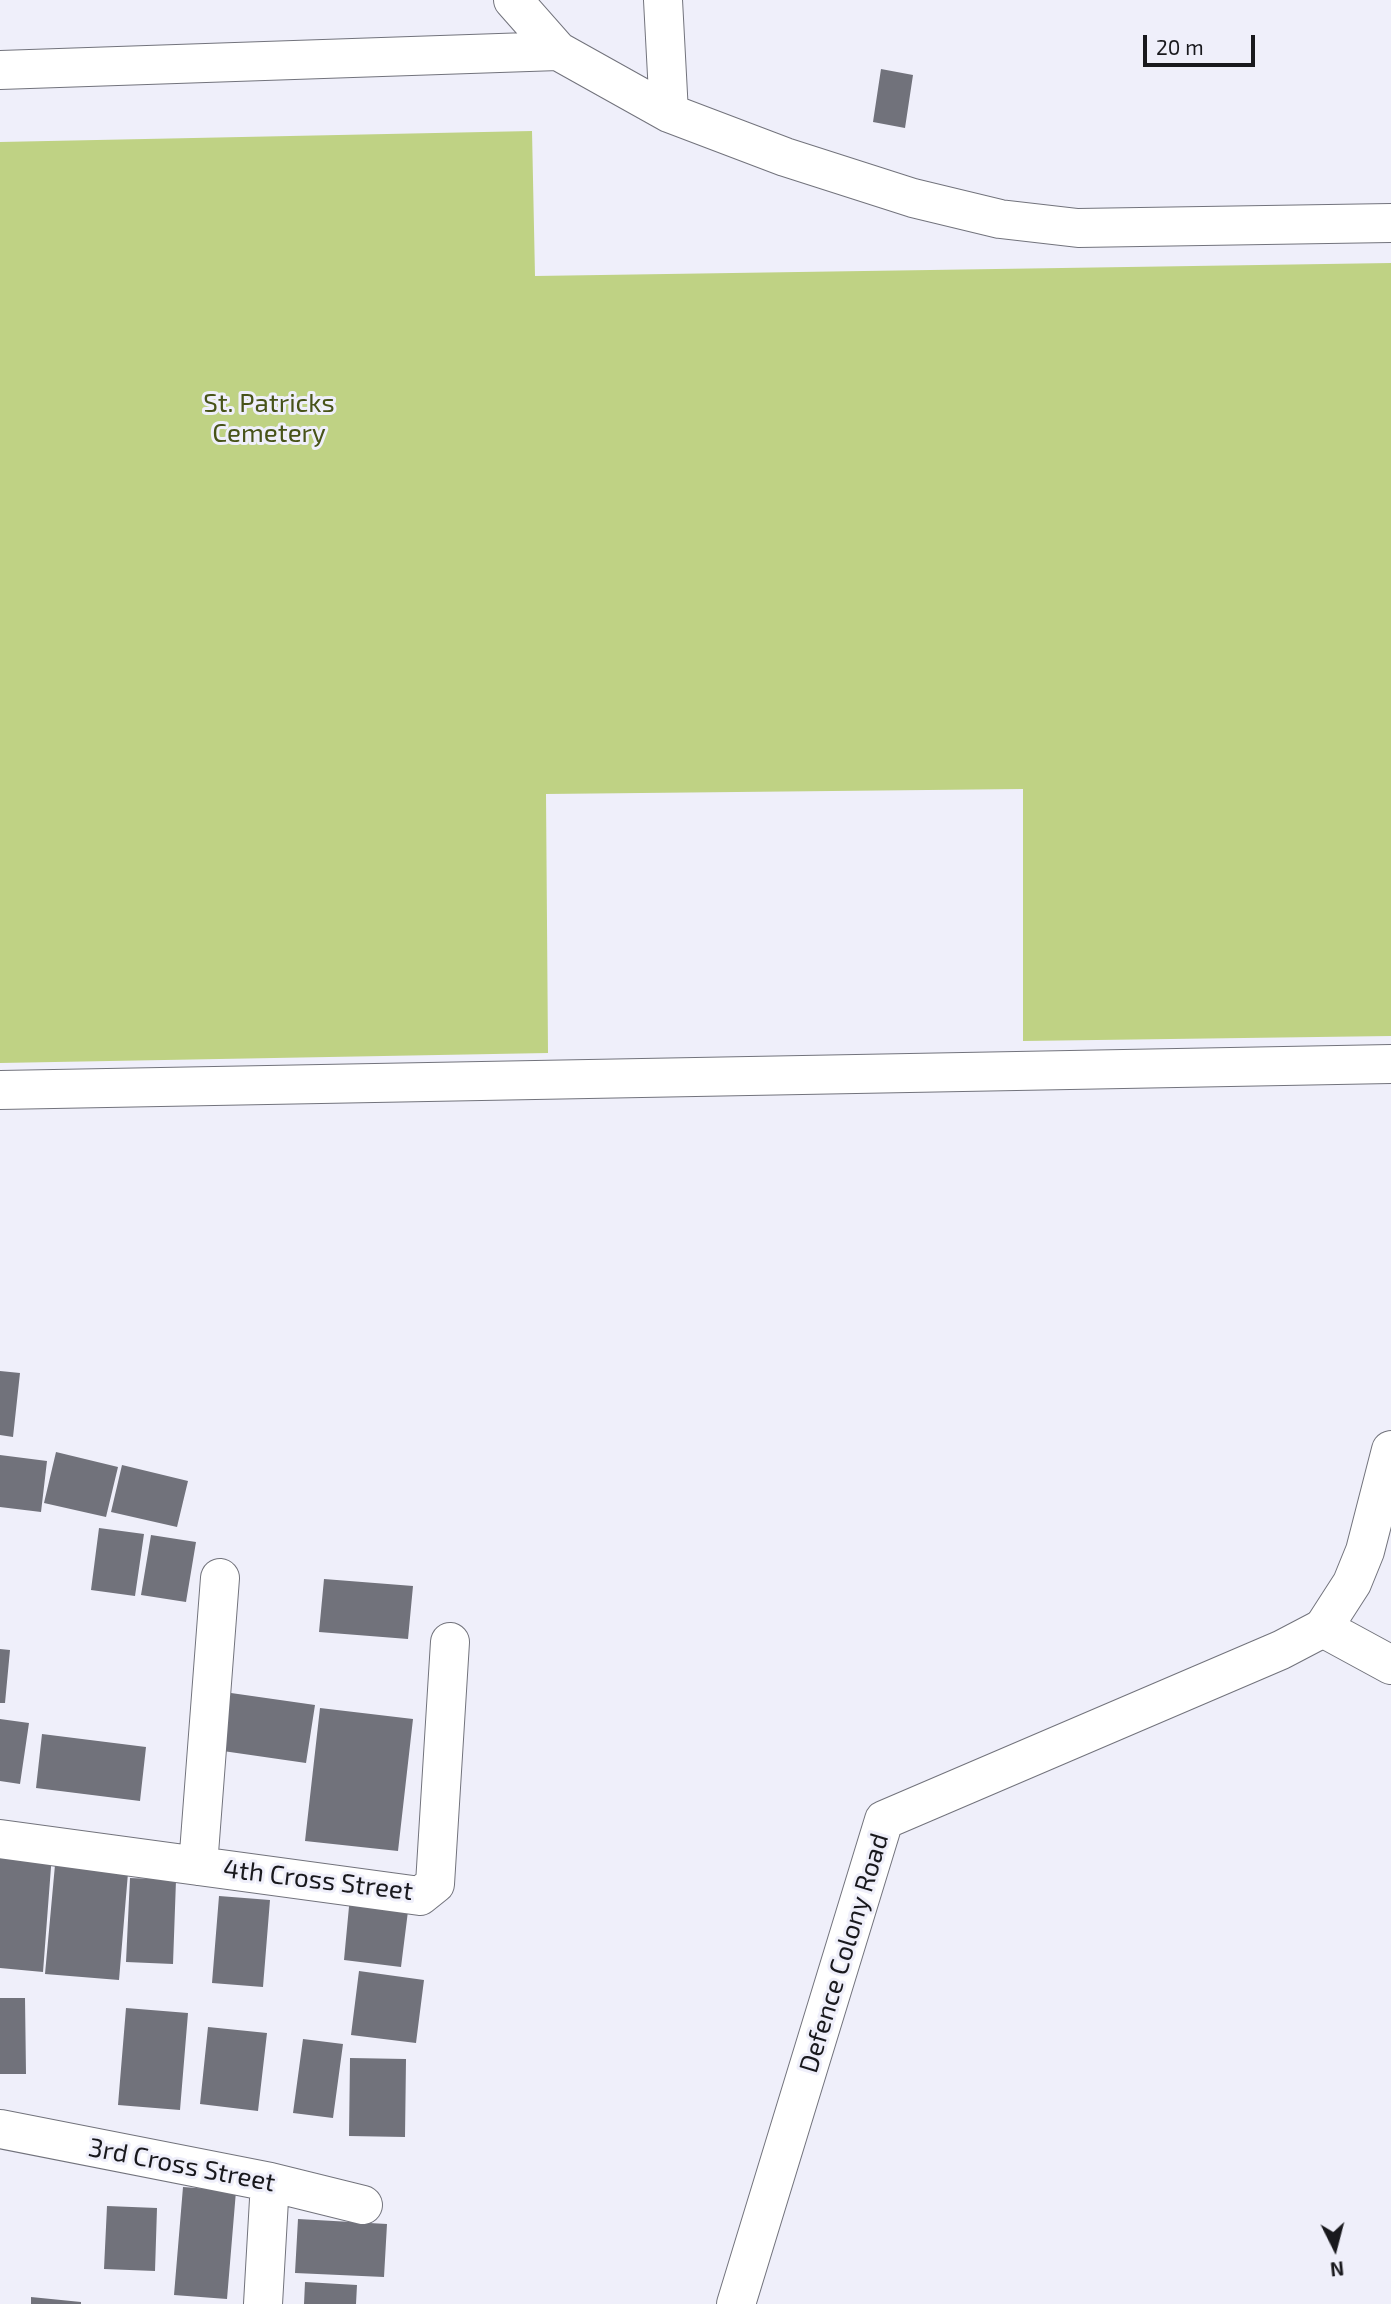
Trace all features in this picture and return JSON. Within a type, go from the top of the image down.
[{"type":"street","points":[[513,0],[558,51],[669,113],[823,170],[913,198],[1000,219],[1078,228],[1391,223]]},
{"type":"street","points":[[663,0],[669,113]]},
{"type":"street","points":[[0,70],[558,51]]},
{"type":"street","points":[[0,1090],[1391,1064]]},
{"type":"street","points":[[1391,1450],[1366,1551],[1352,1583],[1323,1628],[1391,1665]]},
{"type":"street","points":[[198,1866],[220,1577]]},
{"type":"street","name":"Defence Colony Road","points":[[736,2304],[884,1820],[1281,1650],[1323,1628]]},
{"type":"street","name":"4th Cross Street","points":[[0,1839],[420,1896],[435,1884],[450,1643]]},
{"type":"street","name":"3rd Cross Street","points":[[0,2129],[270,2182],[363,2205]]},
{"type":"street","points":[[263,2304],[270,2182]]},
{"type":"green space","name":"St. Patricks Cemetery","points":[[532,131],[535,276],[1391,263],[1391,1036],[1023,1041],[1023,789],[546,794],[548,1053],[0,1063],[0,142]]},
{"type":"building","points":[[881,69],[913,75],[905,128],[873,122]]},
{"type":"building","points":[[0,1371],[20,1373],[13,1437],[0,1435]]},
{"type":"building","points":[[56,1452],[118,1467],[106,1517],[44,1503]]},
{"type":"building","points":[[0,1455],[47,1461],[41,1512],[0,1507]]},
{"type":"building","points":[[122,1465],[188,1481],[177,1527],[111,1512]]},
{"type":"building","points":[[99,1528],[144,1534],[135,1596],[91,1590]]},
{"type":"building","points":[[151,1535],[196,1542],[186,1602],[141,1595]]},
{"type":"building","points":[[324,1579],[413,1586],[408,1639],[319,1632]]},
{"type":"building","points":[[0,1649],[10,1650],[5,1703],[0,1703]]},
{"type":"building","points":[[224,1692],[315,1705],[306,1763],[216,1750]]},
{"type":"building","points":[[320,1708],[413,1719],[398,1851],[305,1841]]},
{"type":"building","points":[[0,1719],[29,1723],[20,1784],[0,1781]]},
{"type":"building","points":[[42,1734],[146,1747],[140,1801],[36,1788]]},
{"type":"building","points":[[0,1850],[52,1854],[43,1972],[0,1968]]},
{"type":"building","points":[[56,1854],[129,1861],[119,1980],[45,1974]]},
{"type":"building","points":[[130,1878],[176,1880],[173,1964],[126,1962]]},
{"type":"building","points":[[219,1896],[270,1900],[263,1987],[212,1983]]},
{"type":"building","points":[[350,1896],[409,1903],[401,1967],[344,1960]]},
{"type":"building","points":[[359,1971],[424,1980],[416,2043],[351,2035]]},
{"type":"building","points":[[0,1998],[25,1998],[26,2074],[0,2074]]},
{"type":"building","points":[[126,2008],[188,2013],[180,2110],[118,2105]]},
{"type":"building","points":[[208,2027],[267,2033],[258,2111],[200,2104]]},
{"type":"building","points":[[303,2039],[343,2044],[333,2118],[293,2113]]},
{"type":"building","points":[[350,2058],[406,2059],[405,2137],[349,2136]]},
{"type":"building","points":[[183,2187],[236,2191],[227,2299],[174,2295]]},
{"type":"building","points":[[107,2206],[157,2208],[155,2271],[104,2269]]},
{"type":"building","points":[[298,2219],[387,2224],[384,2277],[295,2273]]},
{"type":"building","points":[[305,2282],[357,2285],[356,2304],[304,2304]]},
{"type":"building","points":[[31,2297],[81,2302],[81,2304],[31,2304]]}]
